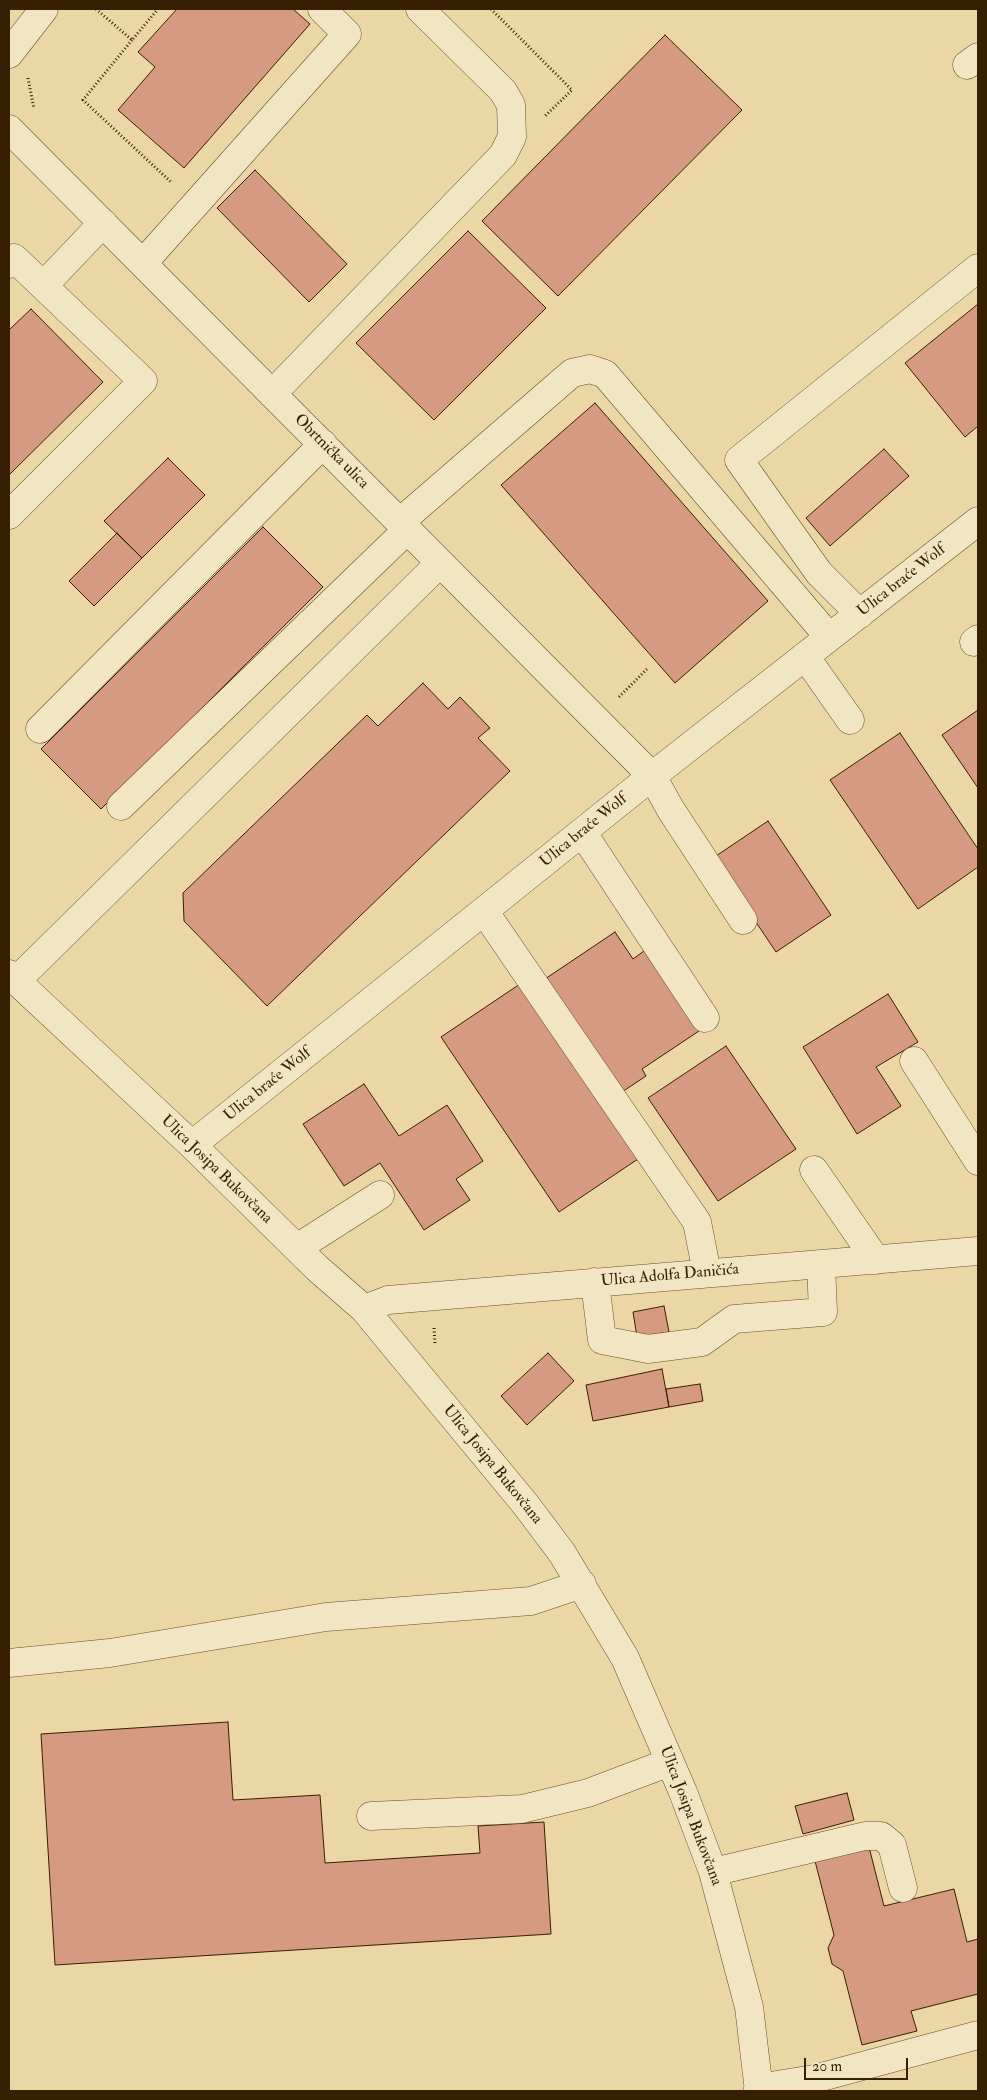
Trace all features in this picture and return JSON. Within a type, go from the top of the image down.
[{"type":"street","points":[[18,63],[44,9]]},
{"type":"street","points":[[143,263],[347,34],[322,9]]},
{"type":"street","points":[[272,394],[503,155],[512,138],[511,105],[503,91],[420,9]]},
{"type":"street","name":"Obrtnička ulica","points":[[12,132],[652,776],[743,920]]},
{"type":"street","points":[[44,285],[103,223]]},
{"type":"street","points":[[9,264],[14,258],[143,380],[9,515]]},
{"type":"street","points":[[860,614],[820,573],[739,460],[978,268]]},
{"type":"street","points":[[120,806],[403,526],[572,372],[590,369],[605,374],[829,637]]},
{"type":"street","points":[[40,729],[323,444]]},
{"type":"street","name":"Ulica braće Wolf","points":[[192,1145],[652,776],[978,521]]},
{"type":"street","points":[[12,977],[440,563]]},
{"type":"street","points":[[805,656],[850,720]]},
{"type":"street","points":[[582,832],[705,1018]]},
{"type":"street","points":[[484,911],[697,1222],[707,1273]]},
{"type":"street","name":"Ulica Josipa Bukovčana","points":[[12,977],[192,1145],[297,1248],[364,1310],[526,1505],[562,1553],[625,1658],[670,1762],[713,1872],[749,2007],[758,2090]]},
{"type":"street","points":[[914,1061],[978,1161]]},
{"type":"street","points":[[814,1170],[876,1260]]},
{"type":"street","points":[[297,1248],[380,1195]]},
{"type":"street","name":"Ulica Adolfa Daničića","points":[[364,1310],[388,1300],[978,1251]]},
{"type":"street","points":[[595,1282],[602,1340],[648,1349],[702,1342],[734,1319],[823,1312],[821,1264]]},
{"type":"street","points":[[9,1663],[110,1654],[326,1618],[531,1601],[582,1584]]},
{"type":"street","points":[[371,1816],[522,1809],[588,1793],[670,1762]]},
{"type":"street","points":[[713,1872],[865,1836],[881,1836],[892,1846],[903,1888]]},
{"type":"street","points":[[758,2090],[814,2079],[978,2035]]},
{"type":"path","points":[[96,9],[132,40]]},
{"type":"path","points":[[158,9],[83,100],[178,189]]},
{"type":"path","points":[[491,9],[572,90],[544,117],[512,138]]},
{"type":"path","points":[[12,132],[35,112],[18,63]]},
{"type":"path","points":[[619,698],[647,669]]},
{"type":"building","points":[[177,9],[293,9],[310,24],[184,168],[118,110],[155,67],[138,52]]},
{"type":"building","points":[[665,35],[742,110],[558,296],[482,221]]},
{"type":"building","points":[[255,170],[347,264],[309,302],[217,208]]},
{"type":"building","points":[[468,231],[546,308],[434,420],[356,343]]},
{"type":"building","points":[[978,304],[978,426],[965,437],[905,363]]},
{"type":"building","points":[[31,309],[103,382],[9,475],[9,330]]},
{"type":"building","points":[[595,403],[768,601],[675,683],[501,485]]},
{"type":"building","points":[[884,449],[909,476],[830,546],[806,518]]},
{"type":"building","points":[[168,458],[205,495],[142,558],[104,521]]},
{"type":"building","points":[[263,527],[323,587],[101,809],[41,749]]},
{"type":"building","points":[[117,533],[142,558],[94,606],[69,581]]},
{"type":"building","points":[[423,683],[448,709],[460,697],[490,728],[478,738],[510,771],[267,1006],[184,921],[183,893],[367,715],[378,726]]},
{"type":"building","points":[[978,710],[978,788],[942,735]]},
{"type":"building","points":[[900,733],[978,849],[978,867],[918,909],[830,780]]},
{"type":"building","points":[[768,821],[831,915],[776,952],[713,858]]},
{"type":"building","points":[[615,932],[633,959],[644,951],[699,1031],[642,1069],[646,1076],[622,1092],[545,979]]},
{"type":"building","points":[[520,984],[638,1159],[559,1212],[441,1037]]},
{"type":"building","points":[[888,994],[918,1042],[876,1067],[901,1106],[857,1134],[803,1047]]},
{"type":"building","points":[[726,1046],[796,1149],[718,1201],[648,1098]]},
{"type":"building","points":[[364,1084],[399,1136],[447,1105],[483,1161],[456,1179],[470,1200],[424,1230],[380,1163],[344,1186],[303,1124]]},
{"type":"building","points":[[664,1306],[669,1332],[637,1337],[633,1312]]},
{"type":"building","points":[[548,1353],[574,1381],[527,1425],[501,1396]]},
{"type":"building","points":[[662,1369],[669,1407],[593,1421],[586,1385]]},
{"type":"building","points":[[700,1384],[703,1401],[669,1407],[666,1389]]},
{"type":"building","points":[[228,1722],[233,1800],[320,1795],[325,1863],[480,1853],[478,1826],[544,1822],[551,1934],[55,1965],[41,1734]]},
{"type":"building","points":[[847,1793],[854,1820],[803,1834],[795,1806]]},
{"type":"building","points":[[869,1847],[884,1906],[954,1889],[967,1942],[978,1939],[978,1994],[911,2011],[917,2031],[862,2045],[843,1971],[832,1964],[828,1948],[834,1935],[815,1861]]}]
